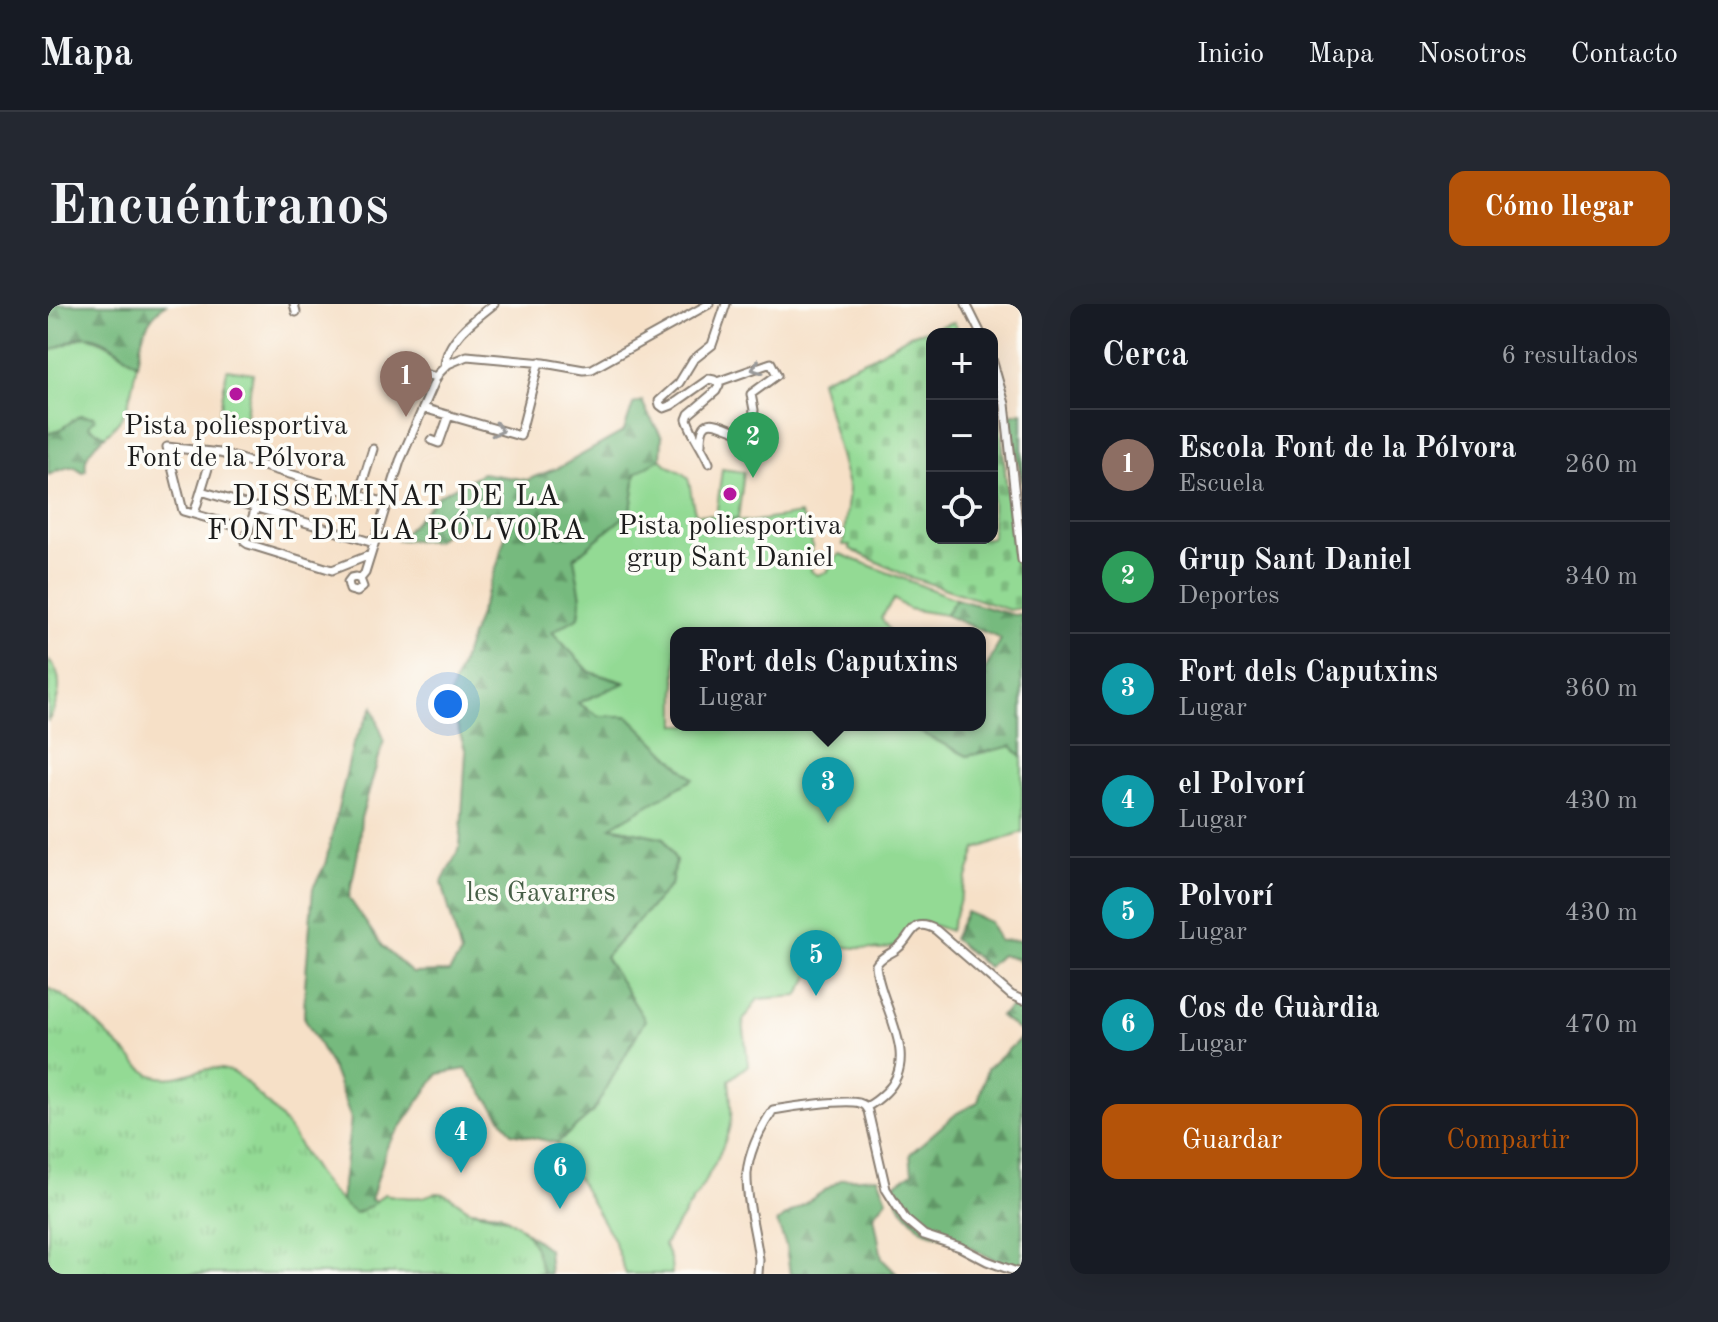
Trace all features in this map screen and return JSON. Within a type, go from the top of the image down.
[{"type":"street","points":[[445,366],[446,358],[464,328],[494,304]]},
{"type":"street","points":[[360,579],[365,573],[400,461],[437,377],[445,366],[467,356],[592,369],[709,304]]},
{"type":"street","points":[[701,444],[701,431],[711,422],[736,431],[752,424],[754,410],[751,394],[777,375],[771,363],[717,382],[709,379],[672,405],[664,408],[660,405],[659,401],[679,383],[693,360],[712,345],[726,304]]},
{"type":"street","points":[[966,304],[978,328]]},
{"type":"street","points":[[423,408],[520,436],[539,362]]},
{"type":"street","points":[[401,369],[437,377]]},
{"type":"street","points":[[998,380],[1005,404],[1022,560]]},
{"type":"street","points":[[709,463],[687,419],[716,391],[717,382]]},
{"type":"street","points":[[431,440],[439,443],[449,415]]},
{"type":"street","points":[[232,525],[183,511],[167,447],[213,452],[386,503]]},
{"type":"street","points":[[359,494],[373,449]]},
{"type":"street","points":[[194,514],[213,452]]},
{"type":"street","points":[[201,491],[374,543]]},
{"type":"street","points":[[256,507],[245,542],[248,544],[332,570],[370,555]]},
{"type":"street","points":[[866,1107],[876,1102],[893,1085],[901,1059],[876,965],[881,958],[900,947],[913,929],[927,925],[936,930],[1011,995],[1022,1000]]},
{"type":"street","points":[[758,1274],[759,1260],[747,1174],[755,1144],[773,1110],[845,1102],[866,1107],[886,1189],[912,1227],[924,1235],[1022,1274]]},
{"type":"green space","points":[[48,304],[166,304],[148,323],[137,364],[99,339],[85,336],[48,352]]},
{"type":"green space","points":[[954,322],[957,328],[934,328]]},
{"type":"green space","points":[[926,330],[926,544],[998,544],[1000,419],[1013,557],[1022,588],[1022,608],[1009,610],[907,576],[850,549],[850,545],[843,545],[849,489],[820,380],[870,358],[910,335]]},
{"type":"green space","points":[[85,336],[106,343],[137,364],[125,412],[105,436],[89,427],[90,424],[61,429],[50,435],[48,352]]},
{"type":"green space","name":"Pista poliesportiva Font de la Pólvora","points":[[227,369],[253,373],[245,420],[219,416]]},
{"type":"green space","name":"les Gavarres","points":[[642,401],[662,437],[661,458],[636,473],[631,511],[574,558],[581,598],[579,617],[552,632],[590,672],[625,683],[578,703],[599,716],[628,716],[693,779],[611,827],[664,838],[676,861],[671,885],[605,957],[645,1020],[593,1112],[557,1143],[512,1133],[466,1069],[438,1074],[387,1147],[371,1200],[500,1213],[548,1249],[550,1274],[172,1274],[338,1225],[351,1118],[333,1070],[304,1017],[305,986],[313,888],[325,865],[353,744],[373,707],[384,740],[361,818],[349,898],[382,946],[412,973],[449,972],[461,954],[442,882],[460,847],[466,752],[448,700],[500,557],[508,524],[493,512],[462,521],[435,541],[398,540],[439,495],[482,473],[527,480],[560,467],[624,431],[633,404]]},
{"type":"green space","points":[[1022,412],[1022,484],[1010,415]]},
{"type":"green space","points":[[80,415],[94,417],[89,427],[105,436],[88,455],[86,470],[83,472],[68,467],[48,475],[48,434]]},
{"type":"green space","points":[[661,458],[688,479],[696,514],[716,516],[722,469],[744,472],[738,519],[723,518],[750,522],[800,514],[812,541],[811,571],[818,575],[827,572],[840,554],[956,599],[945,615],[908,609],[894,599],[881,618],[887,627],[670,627],[670,731],[919,731],[967,756],[1012,746],[1022,757],[1022,832],[976,849],[950,931],[924,922],[914,923],[897,946],[881,950],[821,945],[818,961],[798,996],[758,999],[743,1021],[748,1065],[729,1080],[731,1118],[722,1148],[704,1183],[664,1245],[671,1261],[672,1274],[626,1274],[613,1239],[557,1143],[593,1112],[605,957],[671,885],[676,861],[664,838],[610,827],[692,779],[628,716],[599,716],[577,702],[624,682],[590,672],[552,632],[579,617],[581,598],[574,558],[631,511],[636,473]]},
{"type":"green space","points":[[956,599],[1014,615],[1022,614],[1022,757],[1012,746],[967,756],[918,731],[986,731],[986,668],[1001,639],[986,633],[986,627],[973,627],[945,615]]},
{"type":"green space","points":[[48,660],[57,674],[59,690],[48,722]]},
{"type":"green space","points":[[966,912],[990,922],[999,941],[1022,940],[1022,965],[1017,959],[1001,955],[988,967],[953,939]]},
{"type":"green space","points":[[48,988],[80,1009],[151,1075],[176,1077],[216,1068],[240,1077],[284,1122],[330,1190],[355,1213],[371,1206],[384,1194],[412,1198],[444,1194],[471,1210],[502,1217],[519,1226],[534,1247],[542,1274],[48,1274]]},
{"type":"green space","points":[[1014,1005],[1022,1007],[1022,1033],[1000,1016]]},
{"type":"green space","points":[[1022,1037],[1022,1269],[922,1230],[900,1206],[890,1187],[912,1173],[910,1154],[957,1113],[978,1102],[987,1069]]},
{"type":"green space","points":[[878,1177],[887,1199],[874,1215],[882,1259],[897,1274],[790,1274],[786,1246],[777,1222],[842,1179]]},
{"type":"place","name":"Pista poliesportiva Font de la Pólvora","points":[[236,394]]},
{"type":"place","name":"Escola Font de la Pólvora","points":[[406,417]]},
{"type":"place","name":"Grup Sant Daniel","points":[[753,478]]},
{"type":"place","name":"Pista poliesportiva grup Sant Daniel","points":[[730,494]]},
{"type":"place","name":"Fort dels Caputxins","points":[[828,823]]},
{"type":"place","name":"Polvorí","points":[[816,996]]},
{"type":"place","name":"el Polvorí","points":[[461,1173]]},
{"type":"place","name":"Cos de Guàrdia","points":[[560,1209]]},
{"type":"district","name":"DISSEMINAT DE LA FONT DE LA PÓLVORA","points":[[397,512]]}]
